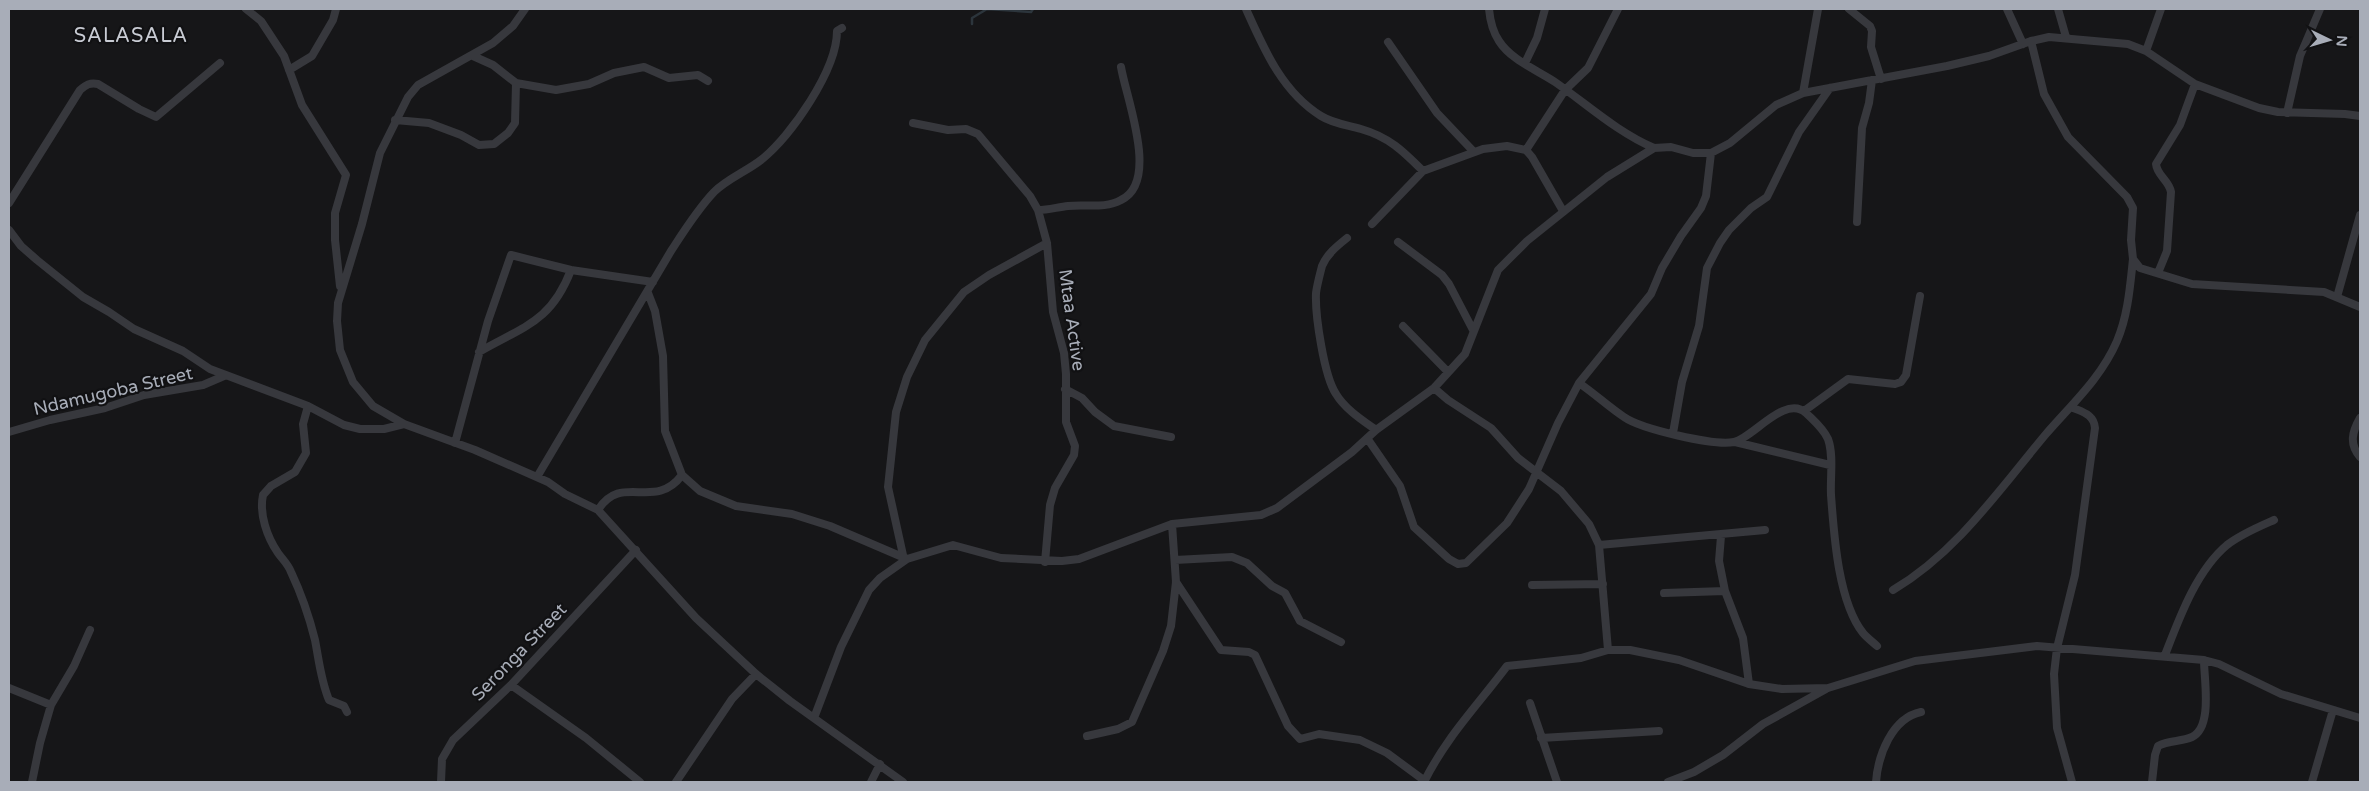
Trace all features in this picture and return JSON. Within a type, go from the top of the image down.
[{"type":"street","points":[[246,9],[261,21],[284,56],[302,106],[346,174],[336,213],[335,240],[341,290]]},
{"type":"street","points":[[289,70],[312,56],[336,9]]},
{"type":"street","points":[[525,9],[513,26],[473,56],[433,75],[418,85],[408,97],[380,153],[362,224],[341,290],[337,321],[340,350],[353,382],[373,406],[404,424],[456,443],[537,477],[598,510],[696,618],[756,674],[903,782]]},
{"type":"street","points":[[1246,9],[1282,80],[1298,98],[1322,117],[1346,127],[1360,129],[1395,144],[1423,171]]},
{"type":"street","points":[[1489,9],[1490,20],[1499,42],[1514,57],[1566,90],[1625,134],[1654,148]]},
{"type":"street","points":[[1524,63],[1537,38],[1545,9]]},
{"type":"street","points":[[1526,150],[1566,90],[1588,68],[1618,9]]},
{"type":"street","points":[[1803,93],[1818,9]]},
{"type":"street","points":[[1849,9],[1870,26],[1872,32],[1871,47],[1881,79]]},
{"type":"street","points":[[2007,9],[2023,44]]},
{"type":"street","points":[[2058,9],[2066,37]]},
{"type":"street","points":[[2146,51],[2161,9]]},
{"type":"street","points":[[2287,113],[2300,56],[2320,9]]},
{"type":"street","points":[[537,477],[690,222],[715,191],[761,160],[774,148],[799,117],[819,86],[837,42],[837,31],[842,28]]},
{"type":"street","points":[[814,718],[841,647],[869,590],[905,557],[953,545],[1001,558],[1045,562],[1079,559],[1172,524],[1260,515],[1277,508],[1376,430],[1434,388],[1465,354],[1498,270],[1527,241],[1606,177],[1654,148],[1671,147],[1693,153],[1711,153],[1730,143],[1776,105],[1803,93],[1947,66],[2031,41],[2066,37],[2088,42],[2128,44],[2146,51],[2195,84],[2259,108],[2287,113],[2360,116]]},
{"type":"street","points":[[1892,590],[1929,566],[1975,521],[2106,364],[2117,341],[2130,296],[2133,260],[2131,240],[2133,208],[2127,197],[2068,137],[2044,94],[2031,41]]},
{"type":"street","points":[[1388,42],[1437,113],[1474,152]]},
{"type":"street","points":[[473,56],[492,65],[516,83],[556,90],[589,84],[629,69],[644,67],[669,78],[698,75],[708,81]]},
{"type":"street","points":[[9,203],[80,90],[86,85],[92,82],[98,84],[139,109],[156,116],[161,114],[220,63]]},
{"type":"street","points":[[1038,210],[1070,206],[1091,207],[1121,201],[1134,189],[1138,178],[1140,142],[1125,91],[1121,67]]},
{"type":"street","points":[[1857,222],[1862,128],[1869,103],[1872,80]]},
{"type":"street","points":[[396,120],[429,123],[461,134],[479,145],[494,144],[508,134],[515,123],[516,83]]},
{"type":"street","points":[[2158,273],[2167,251],[2171,199],[2170,186],[2158,174],[2156,164],[2180,125],[2195,84]]},
{"type":"street","points":[[1673,433],[1682,382],[1699,326],[1710,262],[1729,230],[1751,208],[1767,197],[1800,132],[1830,88]]},
{"type":"street","name":"Mtaa Active","points":[[913,123],[948,130],[966,129],[978,134],[1030,196],[1038,210],[1047,243],[1052,304],[1064,353],[1066,422],[1074,446],[1074,455],[1055,488],[1050,505],[1045,562]]},
{"type":"street","points":[[1372,224],[1423,171],[1474,152],[1507,146],[1526,150],[1563,211]]},
{"type":"street","points":[[1367,438],[1400,486],[1414,527],[1449,559],[1458,564],[1466,563],[1507,523],[1530,489],[1558,423],[1579,383],[1645,304],[1671,252],[1702,208],[1706,196],[1711,153]]},
{"type":"street","points":[[2337,297],[2360,215]]},
{"type":"street","points":[[9,230],[21,246],[83,297],[134,329],[183,351],[224,376],[308,406],[344,425],[360,429],[384,429],[404,424]]},
{"type":"street","points":[[1347,238],[1330,253],[1322,266],[1316,293],[1321,338],[1327,374],[1336,394],[1358,417],[1376,430]]},
{"type":"street","points":[[1398,242],[1442,275],[1449,284],[1473,330]]},
{"type":"street","points":[[905,557],[888,487],[896,412],[907,377],[925,340],[964,292],[989,275],[1047,243]]},
{"type":"street","points":[[456,443],[479,352],[508,259],[511,255],[571,270],[653,282]]},
{"type":"street","points":[[2133,260],[2140,268],[2192,284],[2309,291],[2337,297],[2360,307]]},
{"type":"street","points":[[479,352],[535,322],[548,312],[564,290],[571,270]]},
{"type":"street","points":[[648,293],[655,311],[664,356],[665,432],[682,475],[700,491],[736,506],[792,514],[830,526],[847,535],[905,557]]},
{"type":"street","points":[[1804,411],[1848,379],[1895,384],[1901,382],[1906,375],[1920,296]]},
{"type":"street","points":[[1403,326],[1448,372]]},
{"type":"street","name":"Ndamugoba Street","points":[[9,432],[50,420],[105,408],[144,395],[204,385],[224,376]]},
{"type":"street","points":[[1579,383],[1625,418],[1643,426],[1708,442],[1735,442],[1830,465]]},
{"type":"street","points":[[1065,388],[1082,398],[1095,412],[1114,426],[1171,436]]},
{"type":"street","points":[[1434,388],[1448,400],[1491,428],[1518,458],[1561,491],[1589,524],[1598,546],[1608,650]]},
{"type":"street","points":[[308,406],[303,424],[306,453],[295,472],[271,486],[263,495],[261,503],[262,517],[274,545],[293,574],[314,639],[320,672],[329,700],[344,706],[348,712]]},
{"type":"street","points":[[2071,407],[2091,416],[2094,420],[2095,428],[2075,575],[2057,648],[2055,705],[2063,754],[2072,782]]},
{"type":"street","points":[[1735,442],[1781,411],[1791,408],[1804,411],[1823,429],[1829,441],[1831,495],[1843,585],[1852,614],[1864,634],[1877,646]]},
{"type":"street","points":[[2360,418],[2352,435],[2352,442],[2360,457]]},
{"type":"street","points":[[598,510],[609,496],[617,492],[640,494],[666,490],[682,475]]},
{"type":"street","points":[[2164,655],[2179,619],[2205,569],[2227,545],[2242,535],[2274,520]]},
{"type":"street","points":[[1087,736],[1118,729],[1132,722],[1150,683],[1171,626],[1176,582],[1172,524]]},
{"type":"street","points":[[1598,546],[1658,539],[1721,536],[1765,530]]},
{"type":"street","points":[[1721,536],[1720,561],[1725,591],[1743,638],[1749,684]]},
{"type":"street","name":"Seronga Street","points":[[442,782],[442,759],[453,740],[511,685],[636,550]]},
{"type":"street","points":[[1175,560],[1232,557],[1247,563],[1272,586],[1286,593],[1300,621],[1341,642]]},
{"type":"street","points":[[1176,582],[1221,650],[1249,652],[1255,655],[1288,726],[1300,739],[1319,734],[1360,740],[1388,753],[1424,782],[1434,761],[1460,722],[1507,666],[1512,663],[1552,662],[1581,658],[1608,650],[1630,650],[1679,660],[1749,684],[1782,689],[1828,688]]},
{"type":"street","points":[[1532,586],[1603,584]]},
{"type":"street","points":[[1664,593],[1725,591]]},
{"type":"street","points":[[32,782],[40,743],[51,705],[74,666],[90,630]]},
{"type":"street","points":[[1668,782],[1694,772],[1724,755],[1763,724],[1828,688],[1915,661],[2037,646],[2164,655],[2204,660],[2219,664],[2281,694],[2360,718]]},
{"type":"street","points":[[2152,782],[2158,746],[2166,742],[2185,740],[2195,736],[2204,723],[2206,706],[2204,660]]},
{"type":"street","points":[[676,782],[732,699],[756,674]]},
{"type":"street","points":[[511,685],[586,738],[640,782]]},
{"type":"street","points":[[9,688],[51,705]]},
{"type":"street","points":[[1530,703],[1556,782]]},
{"type":"street","points":[[2312,782],[2334,710]]},
{"type":"street","points":[[1876,782],[1882,750],[1897,726],[1912,714],[1921,712]]},
{"type":"street","points":[[1541,738],[1659,731]]},
{"type":"street","points":[[871,782],[880,764]]},
{"type":"waterway","points":[[972,24],[972,18],[987,9],[1031,12],[1033,9]]},
{"type":"district","name":"SALASALA","points":[[131,35]]}]
